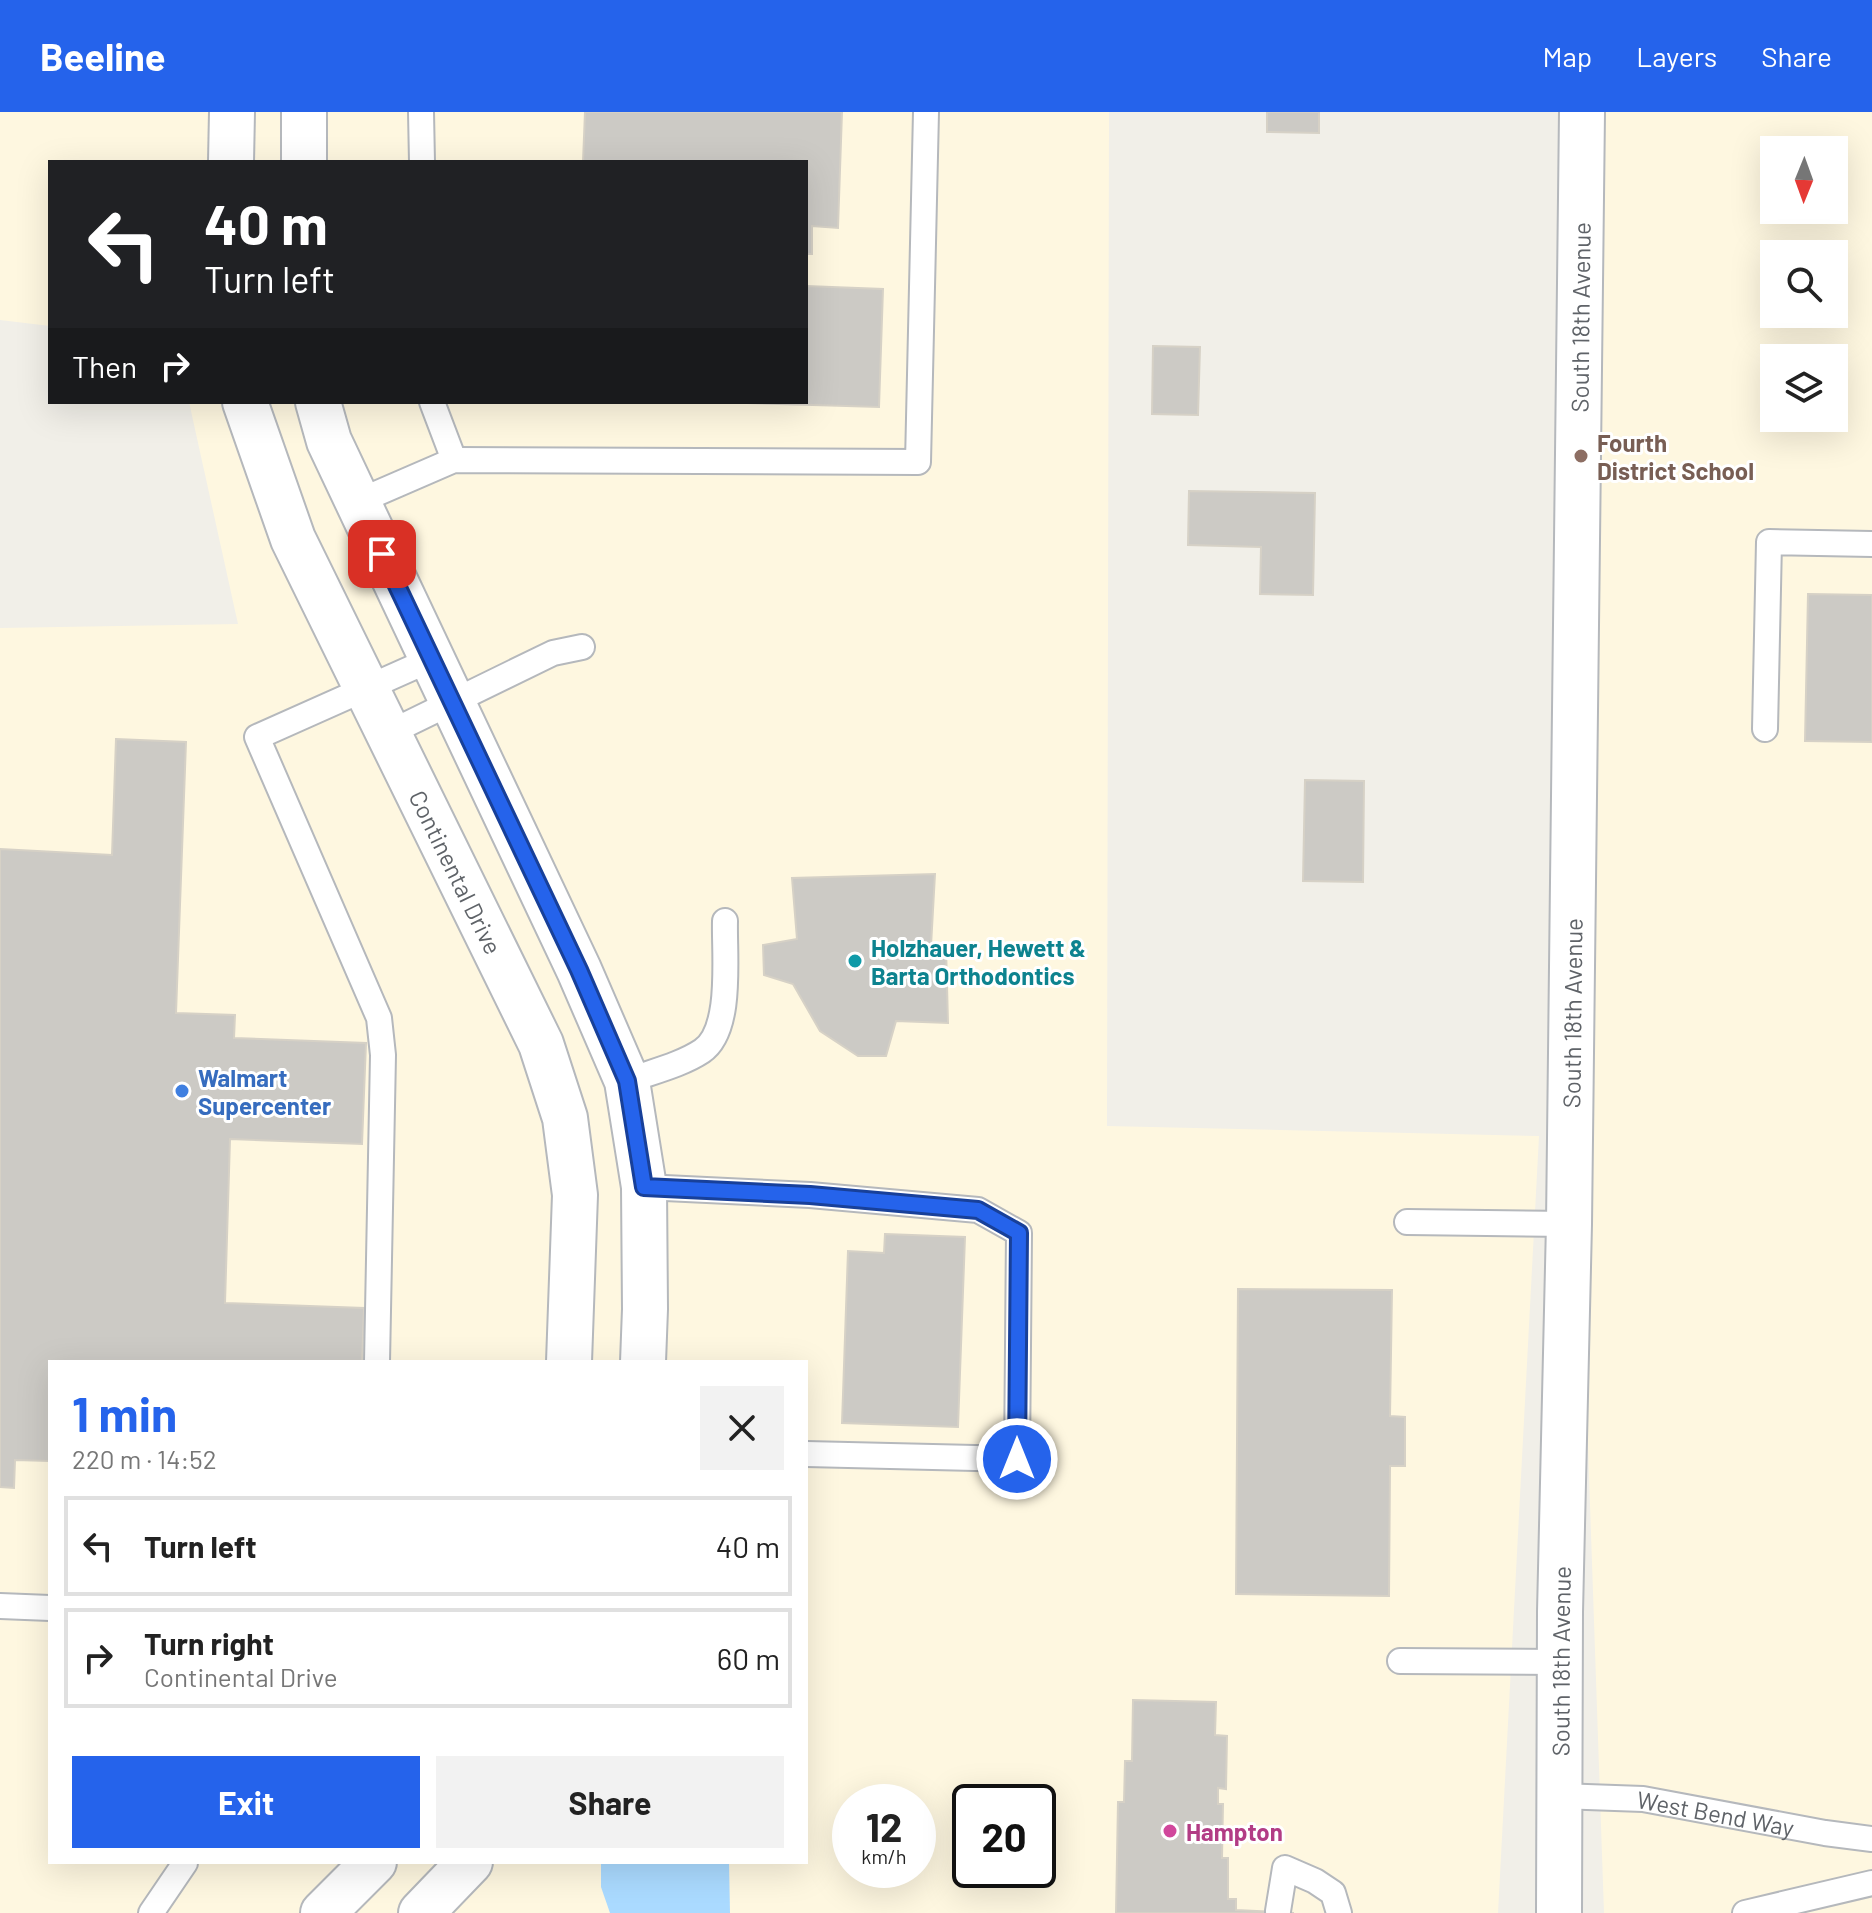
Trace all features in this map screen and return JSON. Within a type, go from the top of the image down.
[{"type":"street","points":[[231,160],[232,112]]},
{"type":"street","points":[[304,112],[304,160]]},
{"type":"street","name":"South 18th Avenue","points":[[1559,1913],[1582,112]]},
{"type":"street","name":"Continental Drive","points":[[246,404],[293,539],[541,1044],[565,1118],[575,1195],[569,1360]]},
{"type":"street","points":[[319,404],[329,441],[579,970],[627,1081],[644,1187],[643,1360]]},
{"type":"street","points":[[323,1913],[372,1864]]},
{"type":"street","points":[[421,1913],[468,1864]]},
{"type":"lane","points":[[421,112],[422,160]]},
{"type":"lane","points":[[357,502],[454,460],[918,462],[926,112]]},
{"type":"lane","points":[[433,404],[454,460]]},
{"type":"lane","points":[[1765,729],[1769,542],[1872,544]]},
{"type":"lane","points":[[389,733],[553,653],[582,647]]},
{"type":"lane","points":[[377,1360],[383,1055],[379,1018],[257,737],[432,659]]},
{"type":"lane","points":[[627,1081],[703,1050],[717,1035],[722,1018],[725,921]]},
{"type":"lane","points":[[644,1187],[810,1195],[978,1210],[1019,1233],[1017,1459],[808,1454]]},
{"type":"lane","points":[[1407,1222],[1569,1224]]},
{"type":"lane","points":[[0,1606],[48,1608]]},
{"type":"lane","points":[[1400,1661],[1560,1662]]},
{"type":"lane","name":"West Bend Way","points":[[1559,1796],[1643,1799],[1872,1839]]},
{"type":"lane","points":[[151,1913],[184,1864]]},
{"type":"lane","points":[[1278,1911],[1285,1868],[1333,1893],[1339,1913]]},
{"type":"lane","points":[[1745,1913],[1872,1883]]},
{"type":"shaded area","points":[[0,112],[1109,112],[1107,1126],[1539,1136],[1498,1913],[0,1913],[0,628],[238,624],[189,404],[808,404],[808,160],[48,160],[48,326],[0,320]]},
{"type":"shaded area","points":[[1601,112],[1872,112],[1872,1913],[1604,1913],[1587,1417]]},
{"type":"water","points":[[601,1864],[729,1864],[730,1913],[610,1913],[601,1887]]},
{"type":"building","points":[[585,112],[842,112],[838,228],[812,226],[812,254],[808,254],[808,160],[583,160]]},
{"type":"building","points":[[1267,112],[1319,112],[1319,133],[1267,132]]},
{"type":"building","points":[[808,286],[883,289],[879,407],[778,404],[808,404]]},
{"type":"building","points":[[1153,346],[1200,347],[1198,415],[1152,414]]},
{"type":"building","points":[[1189,491],[1315,493],[1313,595],[1260,594],[1261,547],[1188,545]]},
{"type":"building","points":[[1808,594],[1872,595],[1872,742],[1805,741]]},
{"type":"building","name":"Walmart Supercenter","points":[[116,739],[186,742],[176,1013],[235,1015],[234,1038],[366,1043],[362,1144],[230,1139],[225,1303],[364,1308],[362,1360],[48,1360],[48,1461],[15,1460],[14,1488],[0,1487],[0,849],[112,855]]},
{"type":"building","points":[[1305,780],[1364,781],[1363,882],[1303,881]]},
{"type":"building","name":"Holzhauer, Hewett & Barta Orthodontics","points":[[935,874],[931,946],[946,947],[948,1023],[896,1021],[886,1056],[858,1056],[820,1031],[793,984],[764,975],[763,945],[797,939],[792,878]]},
{"type":"building","points":[[885,1234],[965,1237],[958,1427],[842,1423],[848,1251],[884,1253]]},
{"type":"building","points":[[1238,1289],[1392,1290],[1390,1416],[1405,1417],[1405,1466],[1390,1466],[1389,1596],[1236,1594]]},
{"type":"building","name":"Hampton","points":[[1133,1700],[1216,1702],[1215,1735],[1227,1736],[1226,1789],[1218,1788],[1218,1804],[1223,1804],[1222,1858],[1228,1858],[1228,1899],[1236,1899],[1236,1910],[1294,1913],[1116,1913],[1118,1802],[1124,1802],[1125,1761],[1132,1761]]},
{"type":"place","name":"Fourth District School","points":[[1581,456]]},
{"type":"place","name":"Holzhauer, Hewett & Barta Orthodontics","points":[[855,961]]},
{"type":"place","name":"Walmart Supercenter","points":[[182,1091]]},
{"type":"place","name":"Hampton","points":[[1170,1831]]},
{"type":"route","points":[[382,554],[579,970],[627,1081],[644,1187],[810,1195],[978,1210],[1019,1233],[1017,1459]]}]
